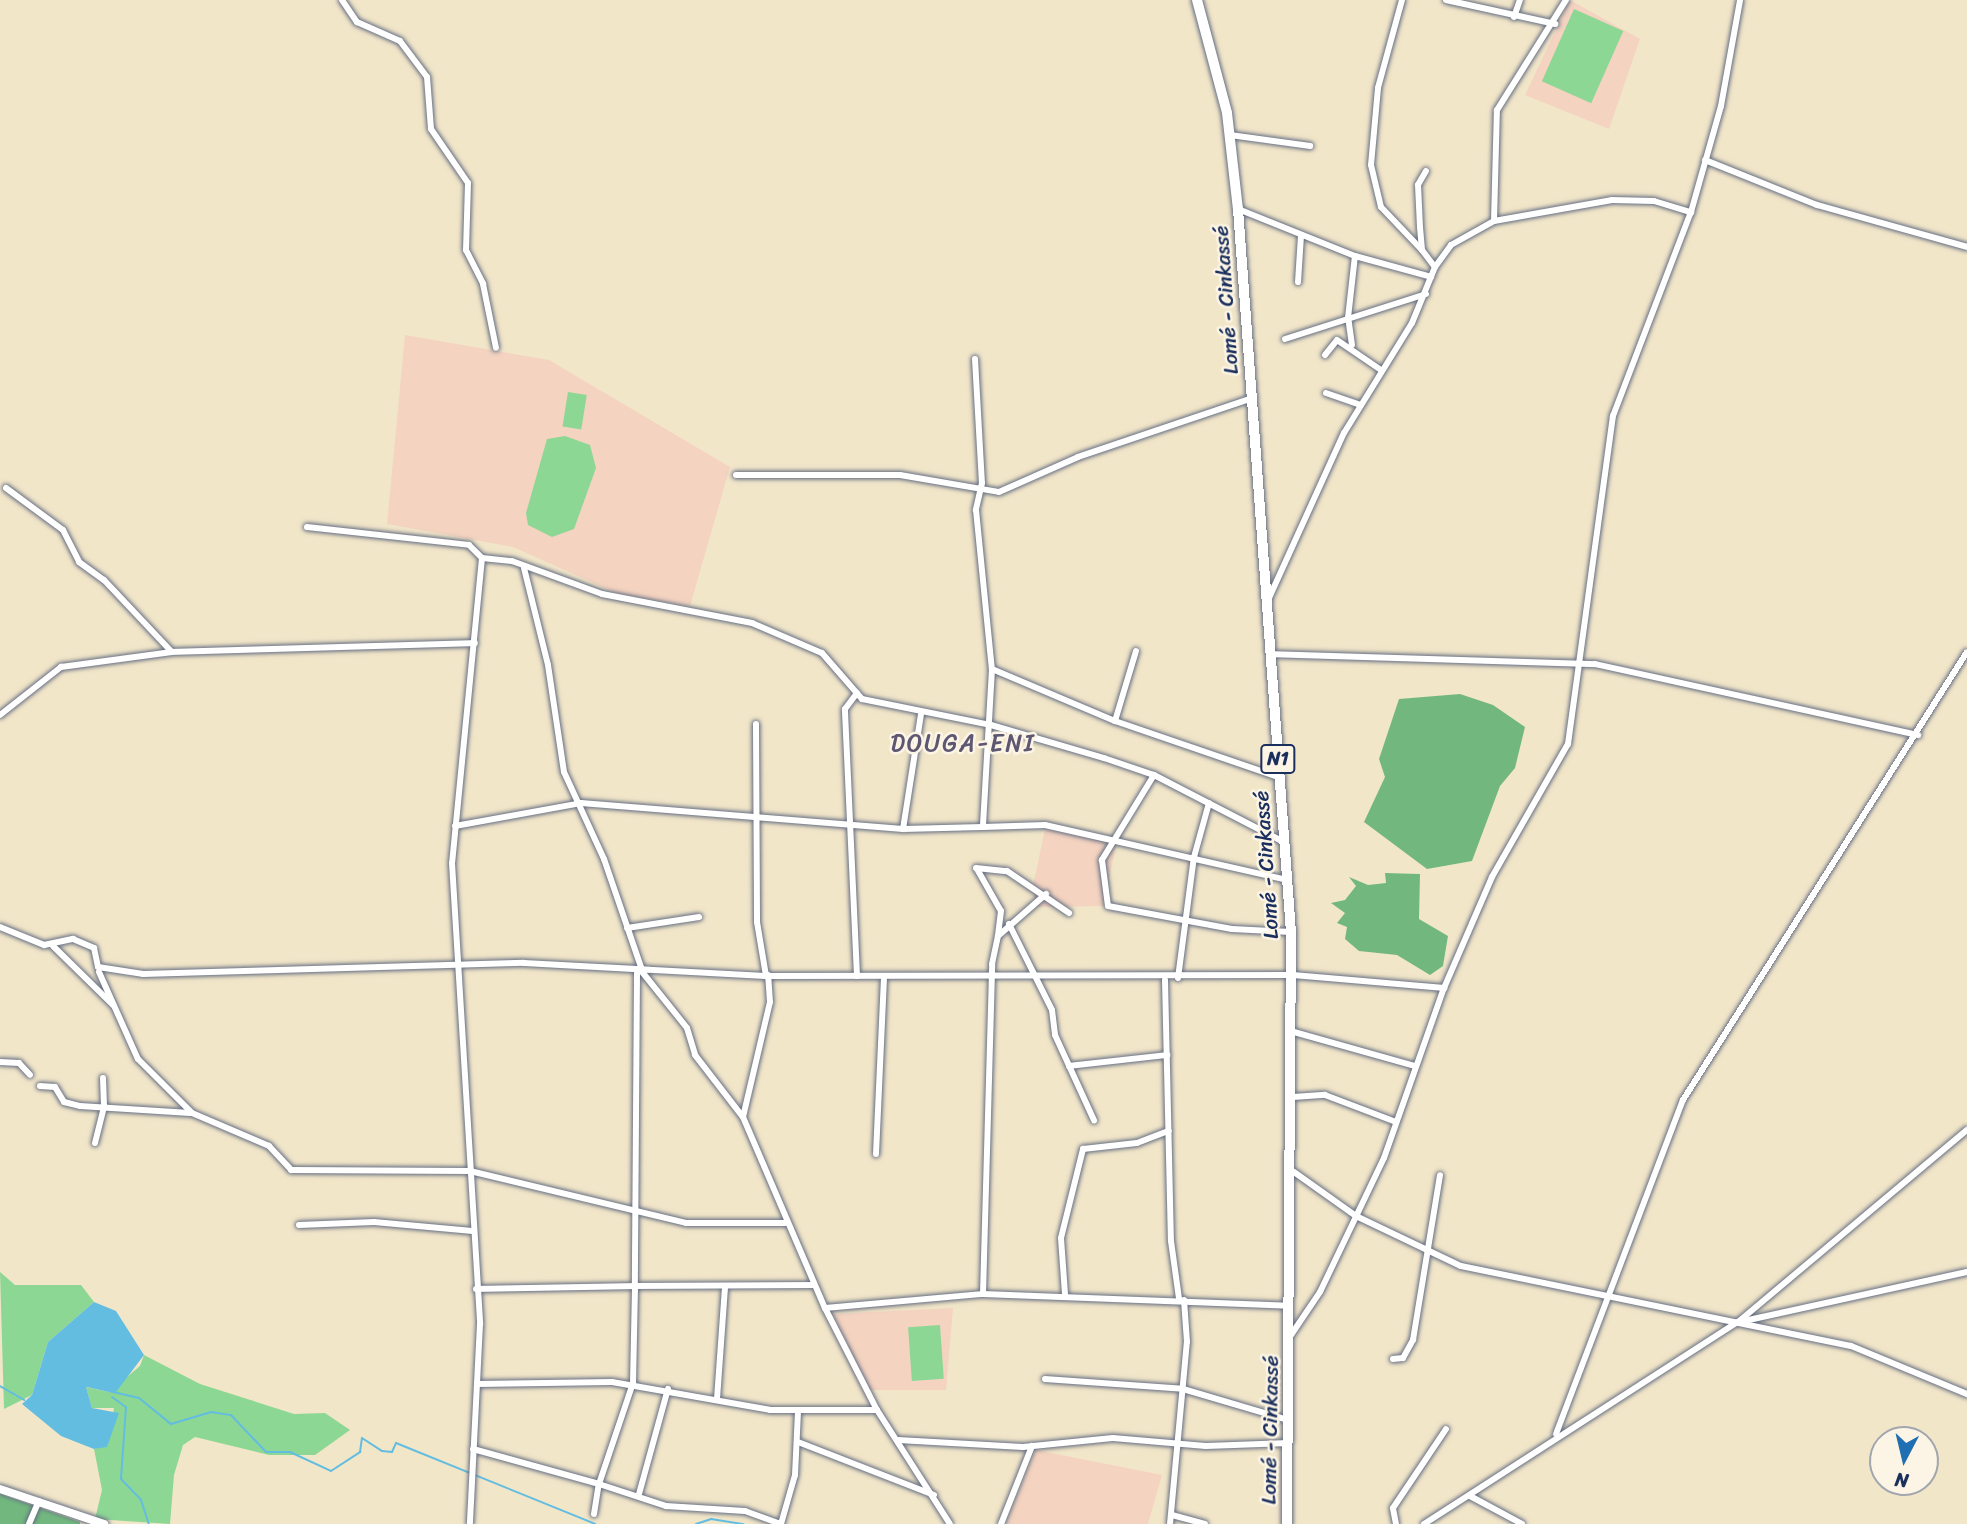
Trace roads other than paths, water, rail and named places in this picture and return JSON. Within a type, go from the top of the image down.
[{"type":"highway","name":"Lomé - Cinkassé","points":[[1197,0],[1230,135],[1238,209],[1291,932],[1294,1172],[1289,1306],[1287,1524]]},
{"type":"main road","points":[[0,1489],[104,1524]]},
{"type":"street","points":[[342,0],[357,22],[400,41],[427,77],[431,129],[468,183],[466,250],[483,284],[496,348]]},
{"type":"street","points":[[1402,0],[1378,88],[1371,165],[1381,207],[1435,267]]},
{"type":"street","points":[[1446,0],[1555,24]]},
{"type":"street","points":[[1514,17],[1520,0]]},
{"type":"street","points":[[1494,221],[1497,110],[1555,24],[1566,0]]},
{"type":"street","points":[[1290,1335],[1320,1292],[1356,1216],[1396,1122],[1444,988],[1492,877],[1568,744],[1582,665],[1613,416],[1690,212],[1705,160],[1740,0]]},
{"type":"street","points":[[1230,135],[1310,146]]},
{"type":"street","points":[[1705,160],[1817,205],[1967,247]]},
{"type":"street","points":[[1422,250],[1418,186],[1426,171]]},
{"type":"street","points":[[1267,603],[1361,405],[1426,294],[1435,267],[1451,245],[1494,221],[1612,200],[1654,201],[1690,212]]},
{"type":"street","points":[[1238,209],[1355,256],[1431,276]]},
{"type":"street","points":[[1298,282],[1301,235]]},
{"type":"street","points":[[1352,345],[1348,318],[1355,256]]},
{"type":"street","points":[[1285,339],[1426,294]]},
{"type":"street","points":[[1325,355],[1337,340],[1352,345],[1381,370]]},
{"type":"street","points":[[975,359],[978,490],[992,669],[991,724],[983,827]]},
{"type":"street","points":[[1326,393],[1361,405]]},
{"type":"street","points":[[736,475],[900,475],[978,490],[1004,491],[1078,457],[1252,398]]},
{"type":"street","points":[[6,488],[63,530],[79,562],[172,652]]},
{"type":"street","points":[[307,527],[470,545],[482,558],[524,568],[602,594],[752,624],[822,653],[857,693],[921,714],[991,724],[1154,775],[1284,842]]},
{"type":"street","points":[[470,1524],[477,1384],[476,1289],[459,967],[456,825],[482,558]]},
{"type":"street","points":[[524,568],[548,665],[564,772],[581,803],[627,928],[640,973],[633,1383],[599,1484],[594,1514]]},
{"type":"street","points":[[0,715],[61,667],[172,652],[475,643]]},
{"type":"street","points":[[1115,720],[1136,651]]},
{"type":"street","points":[[1556,1434],[1683,1100],[1918,735],[1967,652]]},
{"type":"street","points":[[1270,654],[1393,653],[1582,665],[1918,735]]},
{"type":"street","points":[[992,669],[1115,720],[1279,777]]},
{"type":"street","points":[[857,693],[845,709],[846,822],[857,976]]},
{"type":"street","points":[[903,829],[921,714]]},
{"type":"street","points":[[743,1117],[770,1002],[757,922],[756,724]]},
{"type":"street","points":[[1154,775],[1112,838],[1102,860],[1108,906],[1185,920],[1291,932]]},
{"type":"street","points":[[456,825],[581,803],[757,814],[903,829],[1045,825],[1112,838],[1195,863],[1287,880]]},
{"type":"street","points":[[1178,978],[1195,863],[1209,803]]},
{"type":"street","points":[[983,1294],[991,976],[1001,911],[976,868],[1007,871],[1046,894],[1069,913]]},
{"type":"street","points":[[998,936],[1046,894]]},
{"type":"street","points":[[627,928],[699,917]]},
{"type":"street","points":[[1009,925],[1035,977],[1069,1066],[1094,1120]]},
{"type":"street","points":[[0,927],[52,946],[115,1007]]},
{"type":"street","points":[[52,946],[73,939],[94,948],[98,967],[143,974],[299,974],[398,963],[459,967],[523,963],[640,973],[767,975],[1165,980],[1293,975],[1444,988]]},
{"type":"street","points":[[99,972],[138,1059],[192,1113]]},
{"type":"street","points":[[640,973],[687,1028],[695,1055],[743,1117],[785,1223],[825,1308],[877,1410],[934,1495],[950,1524]]},
{"type":"street","points":[[876,1154],[884,976]]},
{"type":"street","points":[[1165,980],[1168,1131],[1182,1299],[1182,1389],[1170,1524]]},
{"type":"street","points":[[1294,1032],[1415,1066]]},
{"type":"street","points":[[1069,1066],[1167,1055]]},
{"type":"street","points":[[0,1062],[19,1063],[30,1075]]},
{"type":"street","points":[[95,1143],[104,1106],[103,1078]]},
{"type":"street","points":[[40,1086],[55,1087],[64,1102],[192,1113],[269,1146],[291,1170],[470,1171],[634,1213],[686,1223],[785,1223]]},
{"type":"street","points":[[1293,1097],[1325,1095],[1396,1122]]},
{"type":"street","points":[[1424,1524],[1470,1496],[1556,1434],[1738,1322],[1967,1130]]},
{"type":"street","points":[[1065,1294],[1061,1238],[1083,1149],[1138,1143],[1168,1131]]},
{"type":"street","points":[[1294,1172],[1356,1216],[1426,1252],[1461,1266],[1851,1346],[1967,1394]]},
{"type":"street","points":[[1393,1359],[1410,1349],[1440,1175]]},
{"type":"street","points":[[299,1225],[374,1222],[473,1231]]},
{"type":"street","points":[[1738,1322],[1967,1272]]},
{"type":"street","points":[[476,1289],[814,1285]]},
{"type":"street","points":[[717,1399],[725,1287]]},
{"type":"street","points":[[825,1308],[983,1294],[1065,1294],[1289,1306]]},
{"type":"street","points":[[1045,1379],[1182,1389],[1290,1421]]},
{"type":"street","points":[[477,1384],[633,1383],[798,1411],[877,1410]]},
{"type":"street","points":[[639,1494],[668,1389]]},
{"type":"street","points":[[473,1450],[639,1494],[666,1506],[745,1511],[781,1524],[798,1442],[798,1411]]},
{"type":"street","points":[[1396,1524],[1393,1508],[1447,1429]]},
{"type":"street","points":[[898,1440],[1032,1446],[1113,1438],[1177,1443],[1289,1443]]},
{"type":"street","points":[[798,1442],[934,1495]]},
{"type":"street","points":[[1001,1524],[1032,1446]]},
{"type":"street","points":[[1470,1496],[1522,1524]]},
{"type":"street","points":[[29,1524],[38,1501]]},
{"type":"street","points":[[1172,1515],[1205,1524]]},
{"type":"water","points":[[94,1302],[116,1311],[144,1355],[116,1392],[86,1387],[92,1408],[119,1413],[107,1447],[94,1449],[61,1436],[22,1404],[32,1395],[48,1342]]},
{"type":"waterway","points":[[0,1386],[24,1400]]},
{"type":"waterway","points":[[92,1387],[139,1398],[171,1424],[211,1412],[231,1415],[266,1452],[290,1452],[331,1471],[360,1452],[362,1438],[382,1451],[392,1452],[396,1443],[595,1524]]},
{"type":"waterway","points":[[112,1397],[126,1407],[121,1479],[141,1500],[149,1524]]},
{"type":"waterway","points":[[696,1524],[711,1519],[744,1524]]},
{"type":"district","name":"DOUGA-ENI","points":[[963,744]]}]
